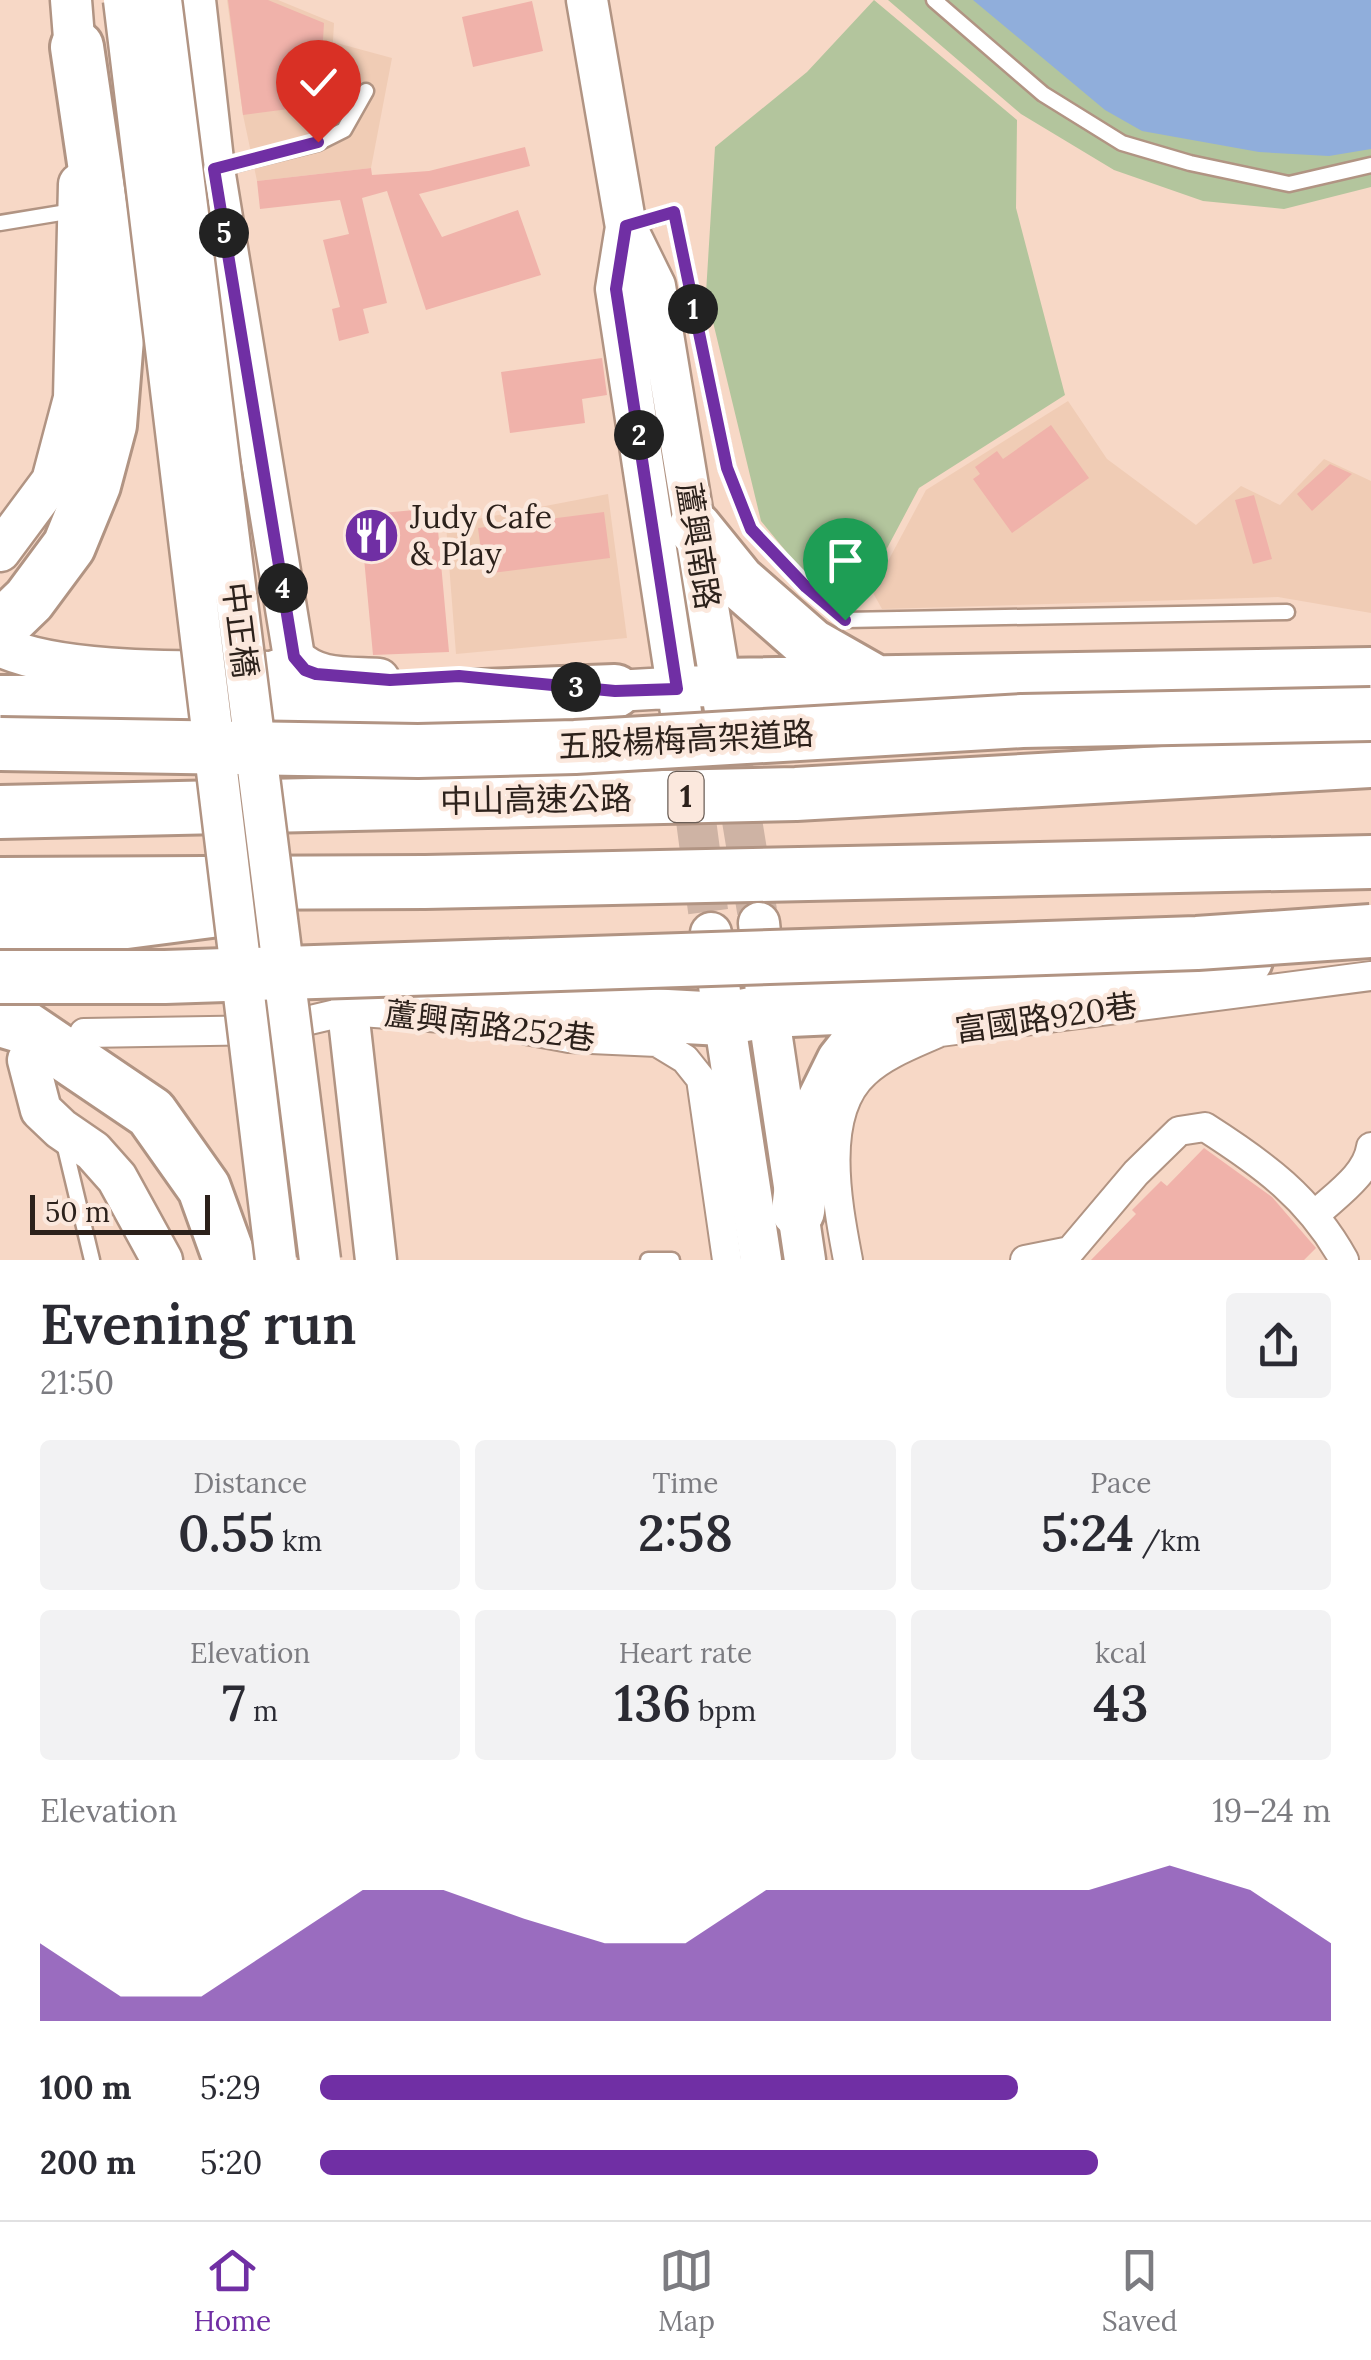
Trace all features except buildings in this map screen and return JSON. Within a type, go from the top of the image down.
[{"type":"highway","points":[[0,627],[29,600],[69,546],[94,485],[110,425],[118,326],[74,24]]},
{"type":"highway","points":[[695,528],[738,581],[811,645],[877,683]]},
{"type":"highway","points":[[699,687],[1371,674]]},
{"type":"highway","points":[[0,702],[364,701],[615,691]]},
{"type":"highway","name":"五股楊梅高架道路","points":[[0,744],[418,751],[612,746],[1022,721],[1371,714]]},
{"type":"highway","name":"中山高速公路","points":[[0,812],[796,794],[1371,761]]},
{"type":"highway","points":[[0,884],[426,882],[1371,862]]},
{"type":"highway","points":[[0,924],[112,924],[426,882]]},
{"type":"highway","points":[[0,978],[185,977],[1178,944],[1371,931]]},
{"type":"highway","points":[[0,1000],[405,984],[517,1008],[746,1015],[946,1004],[1274,956],[1371,947]]},
{"type":"highway","points":[[801,1236],[807,1135],[843,1062],[865,1034],[946,1004]]},
{"type":"highway","points":[[9,1045],[24,1027],[151,1114],[204,1188],[230,1260]]},
{"type":"street","name":"中正橋","points":[[124,0],[276,1260]]},
{"type":"street","name":"中正橋","points":[[160,0],[320,1260]]},
{"type":"street","points":[[195,0],[214,169],[294,657],[305,670],[316,674],[390,680],[459,676],[615,691],[699,687]]},
{"type":"street","name":"蘆興南路","points":[[587,0],[626,226],[655,286],[695,528],[699,687],[687,753]]},
{"type":"street","points":[[0,552],[52,481],[74,398],[78,210],[74,24]]},
{"type":"street","name":"蘆興南路","points":[[626,226],[616,289],[699,687],[730,754]]},
{"type":"street","points":[[0,646],[59,662],[178,670],[272,672],[294,657]]},
{"type":"street","points":[[759,923],[746,1015],[762,1260]]},
{"type":"street","points":[[711,933],[746,1015],[801,1236]]},
{"type":"street","name":"富國路920巷","points":[[848,1260],[838,1203],[837,1122],[863,1074],[905,1048],[940,1032],[1371,976]]},
{"type":"street","points":[[348,1011],[376,1260]]},
{"type":"street","name":"蘆興南路252巷","points":[[84,1033],[268,1030],[348,1011],[453,1017],[569,1038],[657,1042],[684,1059],[700,1079],[727,1260]]},
{"type":"street","points":[[9,1045],[41,1110],[93,1151],[117,1178],[162,1260]]},
{"type":"street","points":[[1024,1260],[1069,1255],[1136,1173],[1179,1131],[1205,1127],[1252,1157],[1316,1214],[1344,1260]]},
{"type":"street","points":[[1316,1214],[1370,1156]]},
{"type":"lane","points":[[934,0],[1044,94],[1122,142],[1190,164],[1289,184],[1371,165]]},
{"type":"lane","points":[[214,169],[318,142],[344,130],[366,91]]},
{"type":"lane","points":[[0,223],[78,210]]},
{"type":"lane","points":[[626,226],[674,212],[727,468],[751,529],[806,587],[845,620],[1287,612]]},
{"type":"lane","points":[[61,1129],[92,1260]]},
{"type":"lane","points":[[648,1260],[672,1260]]},
{"type":"shaded area","points":[[227,0],[278,0],[334,23],[333,42],[392,58],[371,168],[257,181],[243,115]]},
{"type":"shaded area","points":[[1068,401],[1107,459],[1196,525],[1241,486],[1280,505],[1324,459],[1371,481],[1371,613],[1278,597],[882,609],[872,591],[926,490]]},
{"type":"shaded area","points":[[608,494],[627,638],[456,654],[446,525]]},
{"type":"green space","points":[[874,0],[1017,120],[1016,208],[1065,395],[919,488],[866,588],[833,599],[803,572],[761,521],[706,293],[715,147],[807,72]]},
{"type":"green space","points":[[888,0],[1371,0],[1371,187],[1284,209],[1203,201],[1114,170],[1021,114]]},
{"type":"water","points":[[973,0],[1371,0],[1371,149],[1329,156],[1259,152],[1142,131],[1105,110]]},
{"type":"tunnel","points":[[687,753],[711,933]]},
{"type":"tunnel","points":[[731,754],[759,923]]},
{"type":"place","name":"Judy Cafe & Play","points":[[371,535]]},
{"type":"route","points":[[318,142],[214,169],[294,657],[305,670],[390,680],[459,676],[615,691],[677,689],[616,289],[626,226],[674,212],[727,468],[751,529],[806,587],[845,620]]}]
